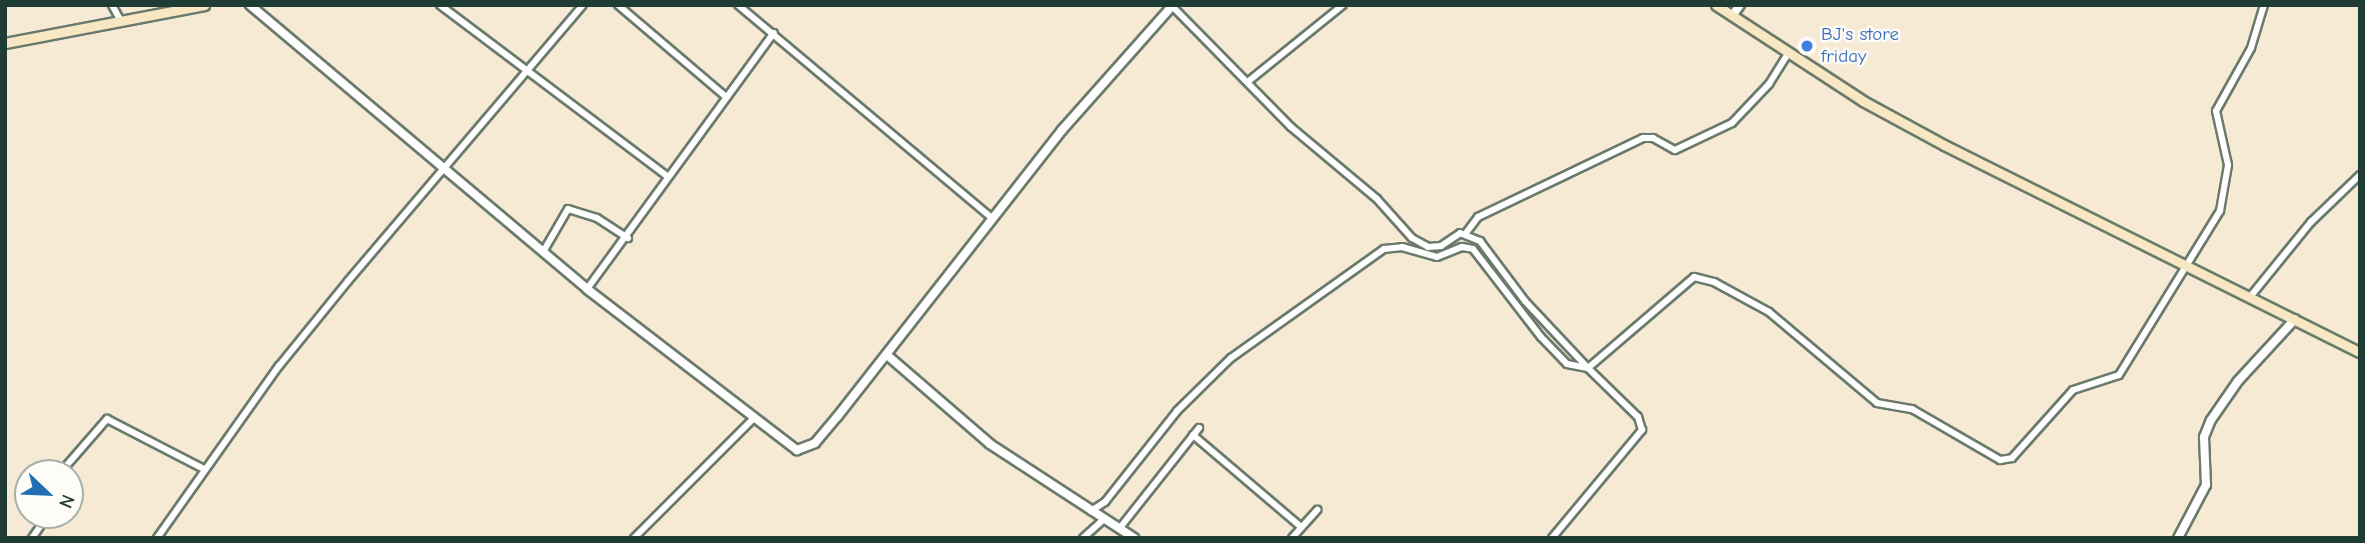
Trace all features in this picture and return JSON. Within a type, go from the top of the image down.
[{"type":"main road","points":[[5,43],[204,5]]},
{"type":"main road","points":[[1716,5],[1788,52],[1944,145],[2360,352]]},
{"type":"street","points":[[112,5],[121,21]]},
{"type":"street","points":[[250,5],[587,289],[788,447],[805,450],[837,418],[991,217],[1172,6],[1250,80],[1291,127],[1377,199],[1420,244],[1441,246],[1466,233],[1478,217],[1643,138],[1653,138],[1675,150],[1732,123],[1769,83],[1788,52]]},
{"type":"street","points":[[440,5],[667,176]]},
{"type":"street","points":[[156,538],[279,366],[583,5]]},
{"type":"street","points":[[618,5],[726,97]]},
{"type":"street","points":[[738,5],[991,217]]},
{"type":"street","points":[[1250,80],[1343,5]]},
{"type":"street","points":[[1732,16],[1740,5]]},
{"type":"street","points":[[1588,368],[1684,281],[1701,277],[1769,312],[1877,403],[1912,409],[2005,460],[2024,448],[2073,390],[2119,375],[2225,199],[2228,165],[2216,111],[2251,48],[2264,5]]},
{"type":"street","points":[[587,289],[628,238],[667,176],[774,33]]},
{"type":"street","points":[[2250,297],[2311,222],[2360,175]]},
{"type":"street","points":[[543,252],[568,208],[597,218],[628,238]]},
{"type":"street","points":[[1466,233],[1490,252],[1525,301],[1637,418],[1642,429],[1552,538]]},
{"type":"street","points":[[1091,511],[1105,502],[1177,411],[1231,358],[1384,249],[1402,247],[1437,257],[1462,247],[1473,249],[1567,364],[1588,368]]},
{"type":"street","points":[[2178,538],[2206,485],[2204,437],[2211,420],[2238,381],[2295,319]]},
{"type":"street","points":[[887,355],[990,444],[1134,538]]},
{"type":"street","points":[[71,459],[100,423],[110,418],[204,469]]},
{"type":"street","points":[[634,538],[753,419]]},
{"type":"street","points":[[1119,529],[1199,428]]},
{"type":"street","points":[[1193,435],[1301,527]]},
{"type":"street","points":[[1292,538],[1317,510]]},
{"type":"street","points":[[1083,538],[1104,519]]},
{"type":"place","name":"BJ's store friday","points":[[1807,46]]}]
